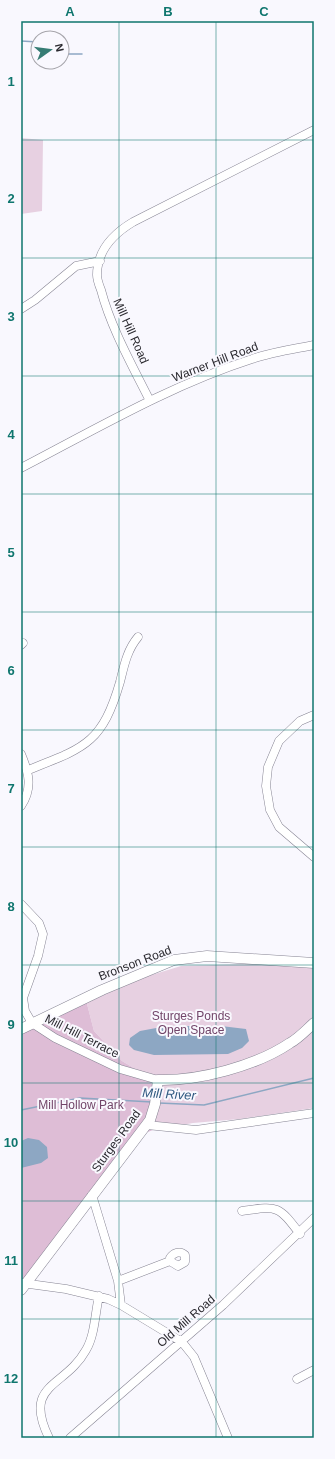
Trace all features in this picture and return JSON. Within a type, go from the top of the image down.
[{"type":"main road","name":"Bronson Road","points":[[21,1029],[102,990],[174,960],[207,956],[314,963]]},
{"type":"main road","points":[[158,1085],[218,1073],[250,1063],[273,1054],[291,1043],[314,1024]]},
{"type":"main road","name":"Sturges Road","points":[[23,1285],[148,1122],[158,1085]]},
{"type":"street","name":"Mill Hill Road","points":[[150,401],[106,310],[97,275],[105,246],[118,231],[123,228],[314,130]]},
{"type":"street","points":[[21,309],[35,300],[76,266],[100,261]]},
{"type":"street","name":"Warner Hill Road","points":[[150,401],[252,359],[314,345]]},
{"type":"street","points":[[21,468],[150,401]]},
{"type":"street","points":[[28,770],[77,749],[93,737],[102,727],[112,707],[130,646],[138,637]]},
{"type":"street","points":[[314,715],[300,721],[279,741],[268,767],[266,786],[270,810],[279,827],[314,857]]},
{"type":"street","points":[[21,754],[28,770],[29,789],[21,806]]},
{"type":"street","name":"Mill Hill Terrace","points":[[21,904],[39,923],[43,934],[38,956],[24,990],[22,1000],[24,1011],[32,1023],[55,1038],[120,1069],[158,1085]]},
{"type":"street","points":[[148,1122],[196,1130],[314,1113]]},
{"type":"street","points":[[92,1195],[118,1281],[121,1304]]},
{"type":"street","points":[[242,1211],[266,1207],[277,1208],[286,1215],[300,1234]]},
{"type":"street","name":"Old Mill Road","points":[[70,1438],[182,1342],[300,1234],[314,1218]]},
{"type":"street","points":[[118,1281],[170,1261]]},
{"type":"street","points":[[23,1285],[99,1296],[121,1304],[182,1342],[194,1357],[228,1438]]},
{"type":"street","points":[[49,1438],[41,1419],[40,1404],[48,1391],[85,1352],[90,1342],[99,1296]]},
{"type":"street","points":[[297,1378],[314,1370]]},
{"type":"green space","points":[[21,138],[43,140],[42,211],[21,214]]},
{"type":"green space","name":"Sturges Ponds Open Space","points":[[314,962],[314,1108],[240,1119],[193,1123],[153,1130],[161,1084],[122,1061],[94,1031],[86,1000],[135,980],[181,966]]},
{"type":"green space","name":"Mill Hollow Park","points":[[86,1000],[94,1031],[122,1061],[161,1084],[153,1130],[129,1139],[27,1277],[21,1280],[21,1034]]},
{"type":"water","points":[[167,1026],[221,1026],[246,1029],[249,1041],[242,1048],[228,1054],[154,1055],[134,1050],[129,1045],[130,1038],[140,1031]]},
{"type":"water","points":[[28,1138],[39,1140],[47,1147],[48,1158],[41,1163],[21,1168],[21,1141]]},
{"type":"waterway","points":[[21,41],[30,42]]},
{"type":"waterway","points":[[70,54],[82,54]]},
{"type":"waterway","name":"Mill River","points":[[159,1103],[204,1105],[314,1078]]},
{"type":"waterway","name":"Mill River","points":[[21,1110],[80,1098],[152,1102]]}]
